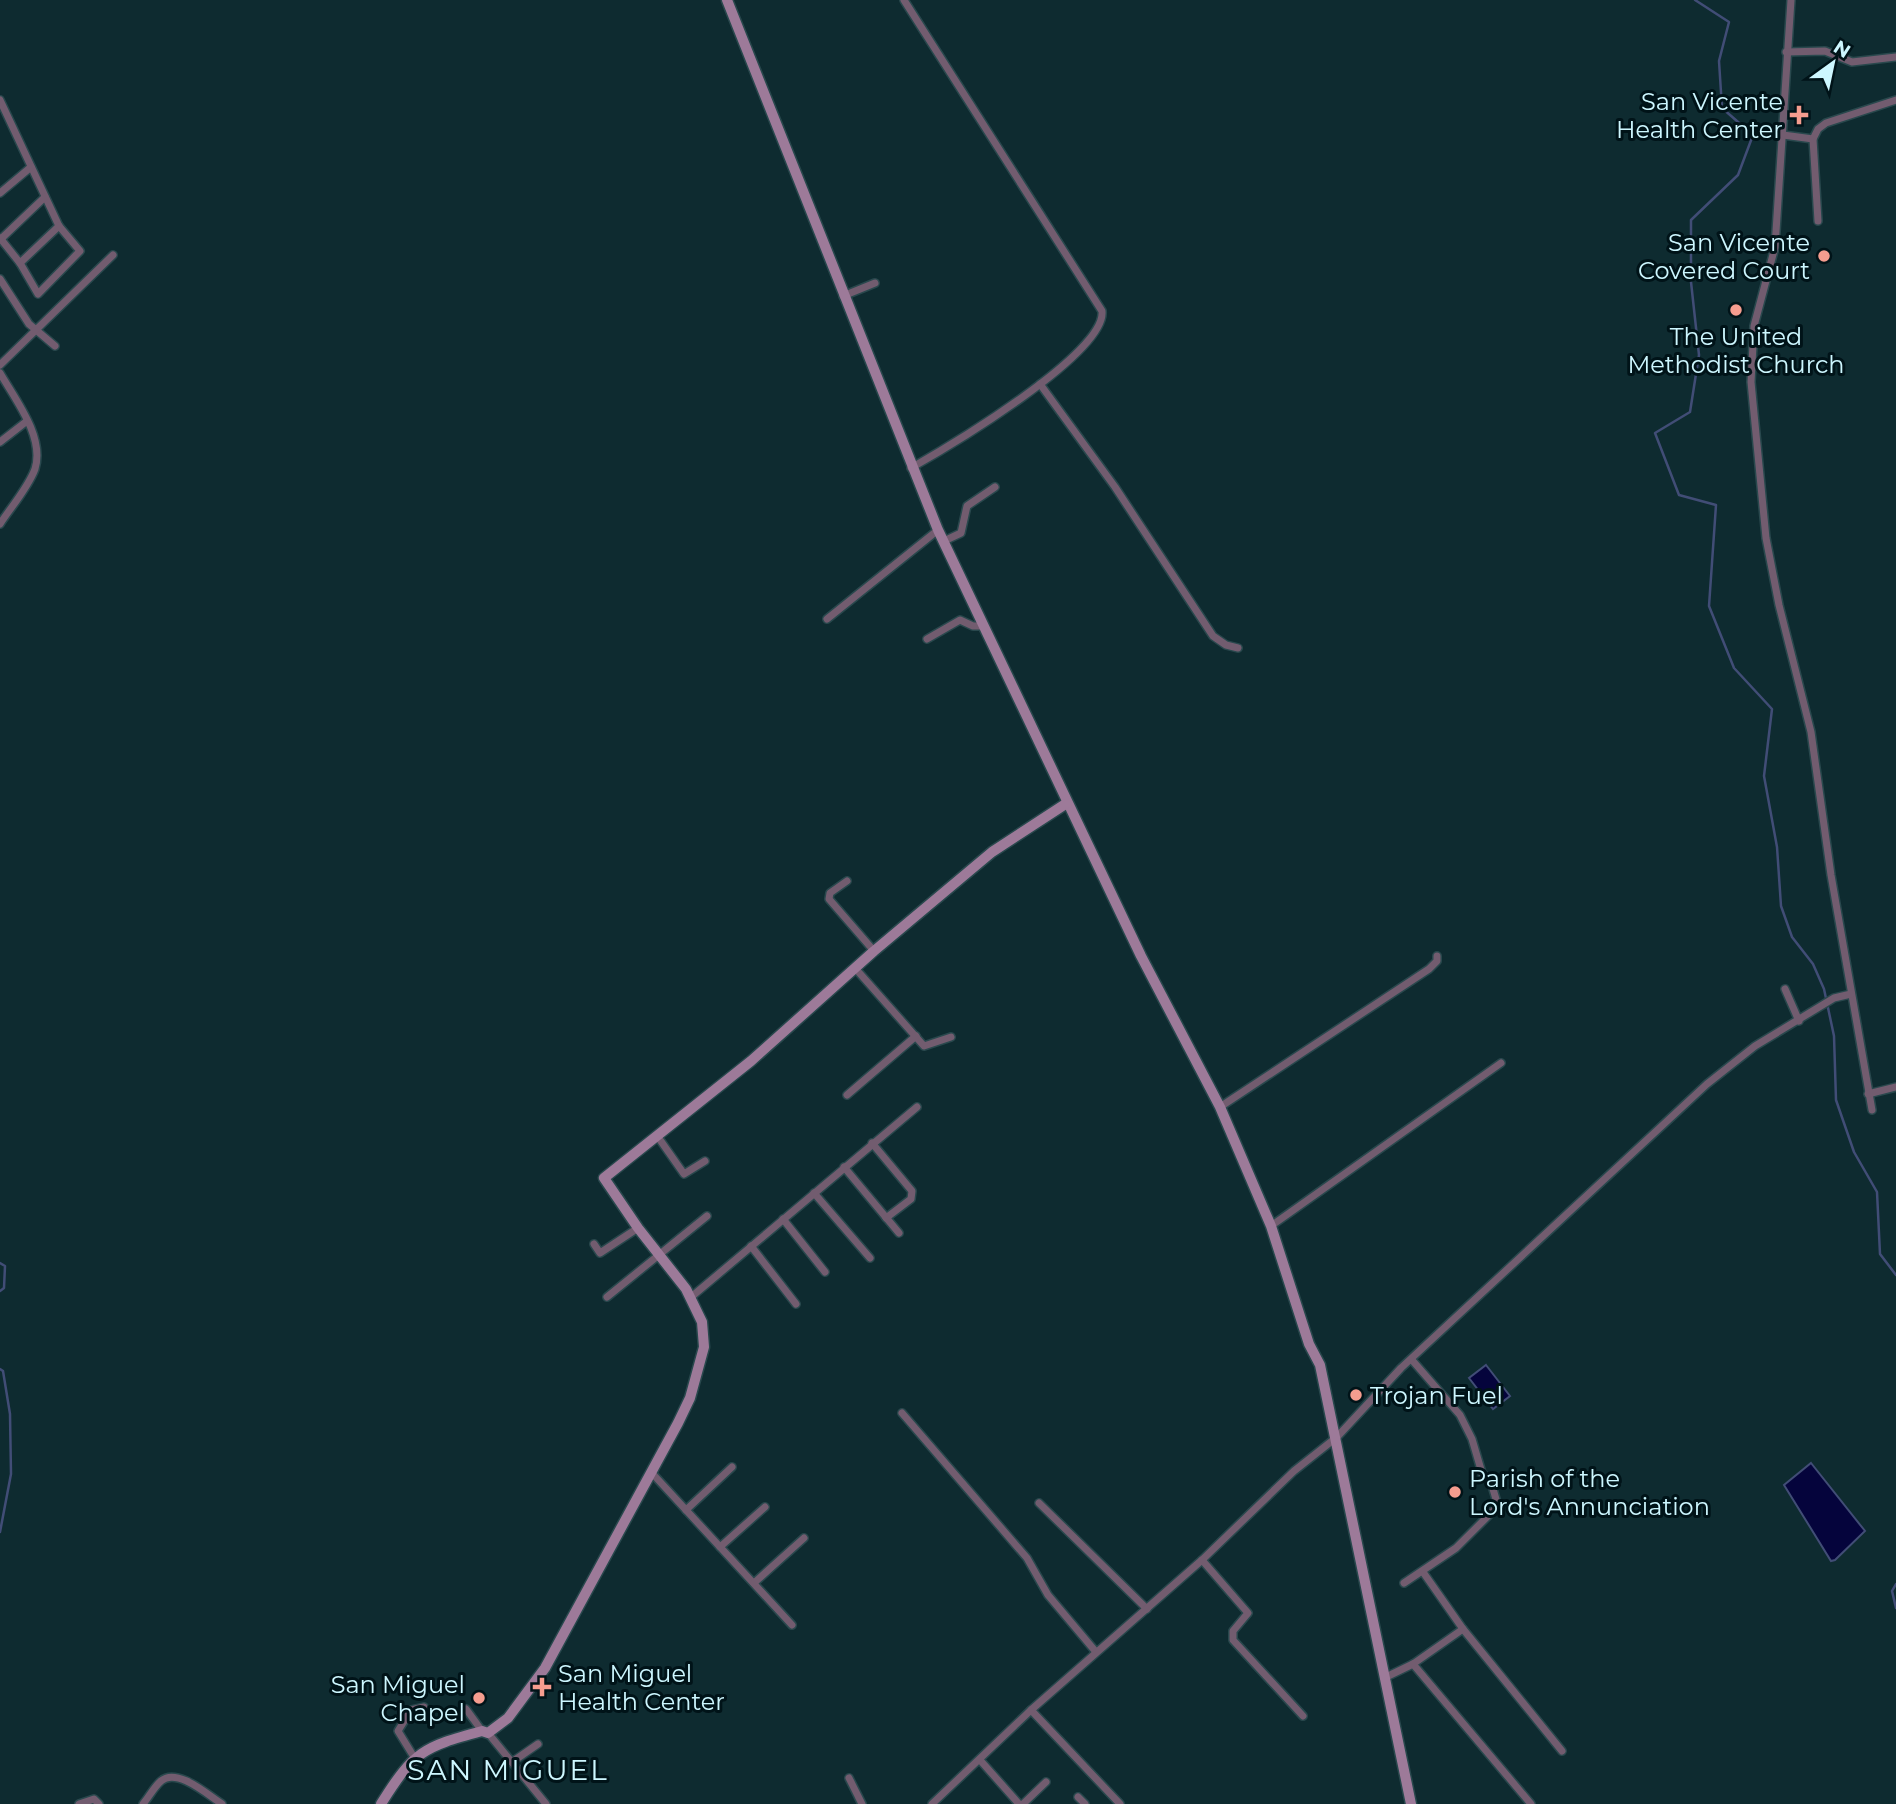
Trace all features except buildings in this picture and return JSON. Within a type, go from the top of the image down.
[{"type":"main road","points":[[727,0],[911,468],[938,530],[1141,956],[1220,1107],[1271,1226],[1309,1344],[1320,1365],[1411,1804]]},
{"type":"main road","points":[[381,1804],[414,1758],[437,1744],[485,1732],[508,1718],[545,1668],[690,1398],[704,1347],[702,1322],[690,1298],[661,1254],[638,1228],[604,1178],[751,1061],[874,951],[992,852],[1067,803]]},
{"type":"street","points":[[904,0],[1102,311],[1101,327],[1095,336],[1040,384],[967,437],[911,468]]},
{"type":"street","points":[[1791,0],[1775,247],[1754,326],[1751,382],[1766,538],[1779,605],[1811,732],[1851,994],[1872,1110]]},
{"type":"street","points":[[1786,52],[1825,51],[1859,63],[1896,57]]},
{"type":"street","points":[[0,100],[59,226],[80,251],[38,294],[20,263],[0,238],[45,197]]},
{"type":"street","points":[[1818,221],[1813,139],[1818,129],[1826,122],[1896,100]]},
{"type":"street","points":[[1783,135],[1813,139]]},
{"type":"street","points":[[0,193],[31,166]]},
{"type":"street","points":[[20,263],[59,226]]},
{"type":"street","points":[[0,365],[113,255]]},
{"type":"street","points":[[0,279],[35,330],[54,346]]},
{"type":"street","points":[[843,296],[875,282]]},
{"type":"street","points":[[0,373],[27,421],[36,455],[36,466],[0,524]]},
{"type":"street","points":[[1040,384],[1115,487],[1213,636],[1226,645],[1238,648]]},
{"type":"street","points":[[0,442],[27,421]]},
{"type":"street","points":[[944,541],[961,533],[965,509],[970,502],[995,487]]},
{"type":"street","points":[[827,619],[938,530]]},
{"type":"street","points":[[928,639],[960,620],[973,626],[983,626]]},
{"type":"street","points":[[847,881],[830,893],[830,899],[874,951]]},
{"type":"street","points":[[1220,1107],[1429,969],[1437,961],[1437,956]]},
{"type":"street","points":[[855,968],[924,1046],[951,1037]]},
{"type":"street","points":[[1785,989],[1799,1021]]},
{"type":"street","points":[[932,1804],[1031,1710],[1202,1560],[1294,1471],[1336,1437],[1412,1360],[1698,1093],[1755,1046],[1834,998],[1851,994]]},
{"type":"street","points":[[847,1096],[916,1036]]},
{"type":"street","points":[[1271,1226],[1501,1063]]},
{"type":"street","points":[[1868,1094],[1896,1087]]},
{"type":"street","points":[[690,1298],[917,1107]]},
{"type":"street","points":[[658,1137],[684,1174],[705,1161]]},
{"type":"street","points":[[872,1143],[912,1191],[911,1199],[886,1217]]},
{"type":"street","points":[[844,1167],[898,1233]]},
{"type":"street","points":[[814,1193],[870,1258]]},
{"type":"street","points":[[607,1297],[707,1216]]},
{"type":"street","points":[[783,1219],[825,1272]]},
{"type":"street","points":[[594,1244],[600,1253],[638,1228]]},
{"type":"street","points":[[751,1246],[796,1304]]},
{"type":"street","points":[[1404,1583],[1456,1548],[1497,1506],[1491,1482],[1482,1473],[1472,1438],[1460,1415],[1412,1360]]},
{"type":"street","points":[[902,1413],[1027,1558],[1048,1595],[1096,1652]]},
{"type":"street","points":[[686,1510],[732,1467]]},
{"type":"street","points":[[651,1472],[792,1625]]},
{"type":"street","points":[[1040,1503],[1147,1609]]},
{"type":"street","points":[[720,1547],[765,1507]]},
{"type":"street","points":[[754,1583],[804,1538]]},
{"type":"street","points":[[1202,1560],[1248,1611],[1247,1617],[1233,1631],[1233,1640],[1303,1716]]},
{"type":"street","points":[[1423,1572],[1463,1629],[1562,1751]]},
{"type":"street","points":[[1384,1678],[1413,1664],[1463,1629]]},
{"type":"street","points":[[1413,1664],[1531,1804]]},
{"type":"street","points":[[414,1758],[398,1731],[411,1710],[424,1707]]},
{"type":"street","points":[[466,1709],[546,1804]]},
{"type":"street","points":[[1031,1710],[1118,1803]]},
{"type":"street","points":[[512,1762],[538,1744]]},
{"type":"street","points":[[979,1760],[1021,1804],[1046,1782]]},
{"type":"street","points":[[144,1804],[162,1779],[171,1776],[180,1778],[222,1804]]},
{"type":"street","points":[[849,1778],[862,1804]]},
{"type":"street","points":[[1078,1797],[1085,1804]]},
{"type":"street","points":[[79,1804],[94,1799],[99,1804]]},
{"type":"shaded area","points":[[1486,1365],[1510,1396],[1493,1409],[1469,1378]]},
{"type":"shaded area","points":[[1811,1463],[1865,1531],[1831,1561],[1784,1485]]},
{"type":"waterway","points":[[1695,0],[1729,22],[1719,61],[1722,108],[1753,135],[1738,175],[1691,220],[1691,282],[1699,355],[1690,412],[1655,433],[1679,495],[1716,505],[1709,606],[1734,668],[1772,709],[1764,776],[1777,847],[1781,906],[1792,937],[1813,964],[1824,989],[1834,1036],[1836,1100],[1854,1152],[1877,1192],[1880,1254],[1896,1275]]},
{"type":"waterway","points":[[0,1263],[5,1266],[4,1288],[0,1291]]},
{"type":"waterway","points":[[0,1369],[3,1371],[10,1414],[11,1474],[0,1532]]},
{"type":"waterway","points":[[1896,1584],[1892,1591],[1896,1608]]},
{"type":"place","name":"San Vicente Health Center","points":[[1799,115]]},
{"type":"place","name":"San Vicente Covered Court","points":[[1824,256]]},
{"type":"place","name":"The United Methodist Church","points":[[1736,310]]},
{"type":"place","name":"Trojan Fuel","points":[[1356,1395]]},
{"type":"place","name":"Parish of the Lord's Annunciation","points":[[1455,1492]]},
{"type":"place","name":"San Miguel Health Center","points":[[542,1687]]},
{"type":"place","name":"San Miguel Chapel","points":[[479,1698]]},
{"type":"district","name":"SAN MIGUEL","points":[[508,1770]]}]
